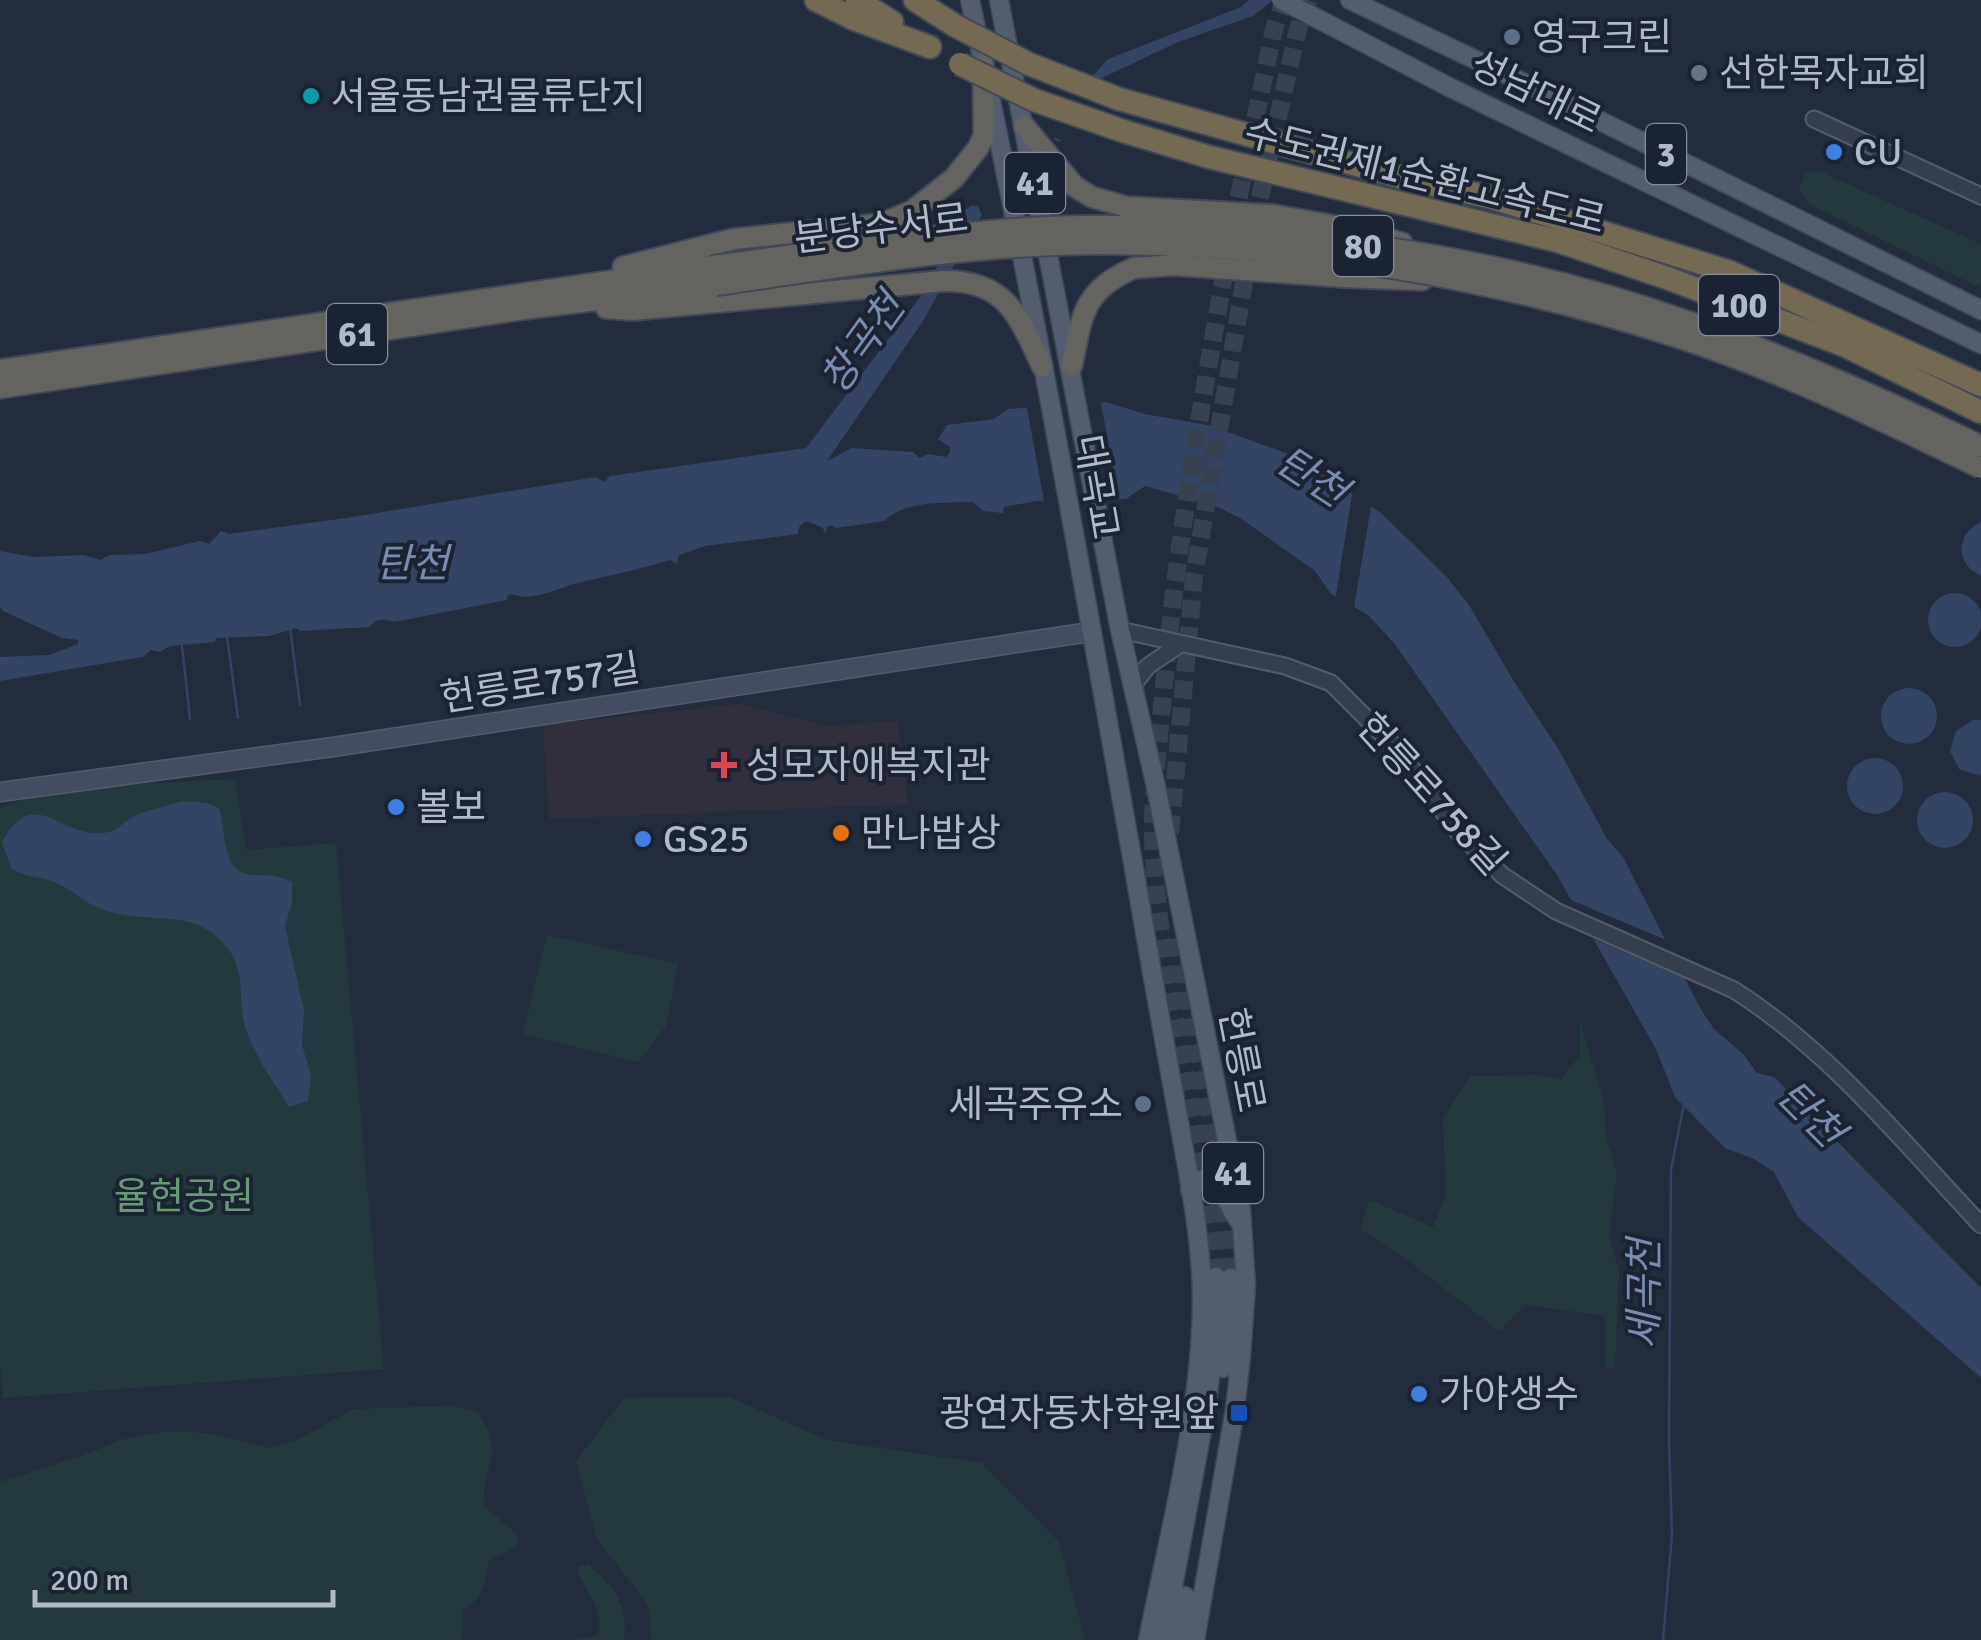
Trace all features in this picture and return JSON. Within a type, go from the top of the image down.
[{"type":"highway","points":[[816,0],[854,19],[930,47]]},
{"type":"highway","name":"수도권제1순환고속도로","points":[[857,0],[930,47],[972,64],[1034,100],[1122,132],[1208,157],[1558,242],[1846,346],[1981,412]]},
{"type":"highway","name":"수도권제1순환고속도로","points":[[916,0],[954,25],[1029,64],[1119,99],[1408,179],[1493,198],[1730,272],[1981,385]]},
{"type":"highway","points":[[523,301],[734,239],[881,224],[912,211],[954,178],[984,134],[972,64]]},
{"type":"highway","points":[[1024,126],[1074,186],[1092,197],[1126,207],[1274,215],[1352,230],[1474,273]]},
{"type":"highway","name":"분당수서로","points":[[0,370],[523,301],[715,284],[915,256],[1098,244],[1199,247],[1474,273],[1590,291],[1687,321],[1803,366],[1981,446]]},
{"type":"highway","points":[[1072,365],[1084,307],[1112,277],[1134,268],[1174,265],[1474,273]]},
{"type":"highway","name":"분당수서로","points":[[1474,273],[1677,337],[1796,384],[1981,468]]},
{"type":"highway","points":[[715,284],[943,282],[982,286],[1006,301],[1019,317],[1042,366]]},
{"type":"highway","name":"분당수서로","points":[[0,388],[523,301]]},
{"type":"main road","name":"41","points":[[970,0],[972,64],[1042,366]]},
{"type":"main road","name":"41","points":[[999,0],[1072,365]]},
{"type":"main road","name":"성남대로","points":[[1350,0],[1981,310]]},
{"type":"main road","name":"성남대로","points":[[1288,4],[1981,344]]},
{"type":"main road","name":"대곡교","points":[[1072,365],[1119,622]]},
{"type":"main road","name":"대곡교","points":[[1042,366],[1089,626]]},
{"type":"main road","name":"헌릉로","points":[[1119,622],[1156,788],[1242,1226],[1246,1284],[1235,1409],[1196,1640]]},
{"type":"main road","name":"헌릉로","points":[[1089,626],[1190,1190],[1202,1301],[1184,1462],[1148,1640]]},
{"type":"main road","name":"헌릉로757길","points":[[0,792],[370,741],[1089,626]]},
{"type":"main road","points":[[1190,1190],[1210,1178],[1217,1183],[1242,1226]]},
{"type":"main road","points":[[1163,1640],[1206,1409],[1223,1278],[1218,1410],[1178,1640]]},
{"type":"street","points":[[1814,119],[1981,196]]},
{"type":"street","name":"헌릉로758길","points":[[1119,622],[1179,645],[1285,666],[1330,683],[1399,751],[1473,849],[1502,876],[1556,911],[1734,990],[1793,1031],[1981,1225]]},
{"type":"street","points":[[1133,684],[1148,666],[1179,645]]},
{"type":"shaded area","name":"성모자애복지관","points":[[739,704],[827,726],[898,721],[908,804],[549,819],[543,725]]},
{"type":"green space","points":[[1821,172],[1981,244],[1981,288],[1809,204],[1799,189],[1806,173]]},
{"type":"green space","name":"율현공원","points":[[235,779],[246,850],[336,843],[384,1369],[3,1398],[0,808],[58,788]]},
{"type":"green space","points":[[547,935],[678,964],[666,1026],[638,1062],[523,1034]]},
{"type":"green space","points":[[1580,1021],[1604,1102],[1606,1138],[1617,1173],[1609,1236],[1619,1272],[1615,1367],[1605,1370],[1605,1316],[1525,1305],[1499,1331],[1389,1246],[1360,1230],[1369,1200],[1433,1227],[1446,1195],[1443,1119],[1471,1076],[1537,1075],[1561,1079],[1580,1055]]},
{"type":"green space","points":[[729,1397],[827,1440],[982,1463],[1059,1542],[1085,1640],[651,1640],[649,1606],[597,1539],[576,1461],[624,1398]]},
{"type":"green space","points":[[450,1406],[478,1412],[486,1428],[492,1451],[484,1506],[517,1534],[518,1545],[489,1561],[482,1589],[463,1611],[462,1640],[0,1640],[0,1482],[120,1440],[166,1431],[206,1433],[270,1448],[300,1439],[353,1409]]},
{"type":"green space","points":[[588,1564],[617,1597],[624,1616],[624,1640],[574,1640],[598,1635],[600,1625],[597,1608],[577,1568]]},
{"type":"water","points":[[1249,0],[1273,0],[1253,16],[1178,42],[1102,78],[1065,136],[1059,142],[1054,139],[1051,121],[1108,59],[1241,7]]},
{"type":"water","name":"탄천","points":[[978,206],[982,215],[923,321],[827,461],[852,448],[913,452],[919,458],[928,454],[946,457],[950,447],[938,439],[947,425],[994,419],[1008,409],[1107,402],[1144,414],[1208,425],[1303,459],[1313,473],[1325,475],[1381,513],[1446,576],[1469,605],[1559,750],[1607,839],[1623,857],[1714,1029],[1743,1054],[1757,1073],[1774,1077],[1981,1288],[1981,1378],[1798,1217],[1774,1172],[1725,1148],[1675,1097],[1656,1049],[1557,875],[1394,643],[1368,615],[1331,594],[1315,571],[1240,518],[1215,506],[1145,486],[1126,499],[1036,501],[1004,507],[1003,513],[983,511],[973,502],[926,504],[903,509],[885,521],[836,528],[832,525],[827,527],[826,534],[822,527],[806,521],[798,534],[705,546],[679,555],[677,564],[670,560],[536,596],[512,594],[507,600],[394,622],[380,620],[370,627],[300,631],[296,628],[269,636],[216,638],[215,642],[170,646],[160,652],[151,650],[143,657],[0,681],[0,657],[49,655],[78,644],[78,640],[62,638],[3,611],[0,551],[34,557],[84,555],[100,560],[110,555],[145,554],[200,541],[209,544],[221,531],[229,534],[346,518],[596,477],[604,482],[610,476],[806,448],[927,288],[964,210]]},
{"type":"water","points":[[1981,522],[1981,576],[1966,564],[1961,549],[1966,534]]},
{"type":"water","points":[[1955,593],[1974,601],[1982,620],[1974,639],[1955,647],[1936,639],[1928,620],[1936,601]]},
{"type":"water","points":[[1909,688],[1929,696],[1937,716],[1929,736],[1909,744],[1889,736],[1881,716],[1889,696]]},
{"type":"water","points":[[1973,720],[1981,720],[1981,776],[1959,769],[1950,751],[1956,731]]},
{"type":"water","points":[[1875,758],[1895,766],[1903,786],[1895,806],[1875,814],[1855,806],[1847,786],[1855,766]]},
{"type":"water","points":[[1945,792],[1965,800],[1973,820],[1965,840],[1945,848],[1925,840],[1917,820],[1925,800]]},
{"type":"water","points":[[182,801],[219,808],[230,859],[243,873],[292,882],[292,902],[285,926],[304,1010],[302,1045],[311,1075],[308,1101],[289,1107],[262,1064],[246,1029],[237,966],[216,936],[187,922],[119,914],[95,906],[60,885],[11,868],[2,842],[25,816],[49,817],[74,828],[103,833],[137,815]]},
{"type":"pier","points":[[1087,74],[1105,82],[1070,139],[1066,142],[1048,135],[1047,119]]},
{"type":"pier","points":[[1100,398],[1120,504],[1045,506],[1026,403]]},
{"type":"pier","points":[[1353,488],[1372,501],[1353,613],[1335,602]]},
{"type":"pier","points":[[1564,897],[1673,943],[1693,982],[1585,935]]},
{"type":"waterway","points":[[290,627],[300,705]]},
{"type":"waterway","points":[[227,636],[238,718]]},
{"type":"waterway","points":[[182,646],[190,719]]},
{"type":"waterway","name":"세곡천","points":[[1663,1640],[1672,1535],[1671,1170],[1684,1103]]},
{"type":"tunnel","points":[[1233,224],[1274,29],[1284,0]]},
{"type":"tunnel","points":[[1254,224],[1308,0]]},
{"type":"tunnel","points":[[1216,1277],[1204,1172],[1165,964],[1153,816],[1176,578],[1227,259]]},
{"type":"tunnel","points":[[1170,833],[1194,577],[1248,259]]},
{"type":"tunnel","points":[[1178,938],[1221,1174],[1231,1278]]},
{"type":"place","name":"영구크린","points":[[1512,37]]},
{"type":"place","name":"선한목자교회","points":[[1699,73]]},
{"type":"place","name":"서울동남권물류단지","points":[[311,96]]},
{"type":"place","name":"CU","points":[[1834,152]]},
{"type":"place","name":"성모자애복지관","points":[[724,765]]},
{"type":"place","name":"볼보","points":[[396,807]]},
{"type":"place","name":"만나밥상","points":[[841,833]]},
{"type":"place","name":"GS25","points":[[643,839]]},
{"type":"place","name":"세곡주유소","points":[[1143,1104]]},
{"type":"place","name":"가야생수","points":[[1419,1394]]},
{"type":"place","name":"광연자동차학원앞","points":[[1239,1413]]},
{"type":"water label","name":"창곡천","points":[[862,343]]}]
